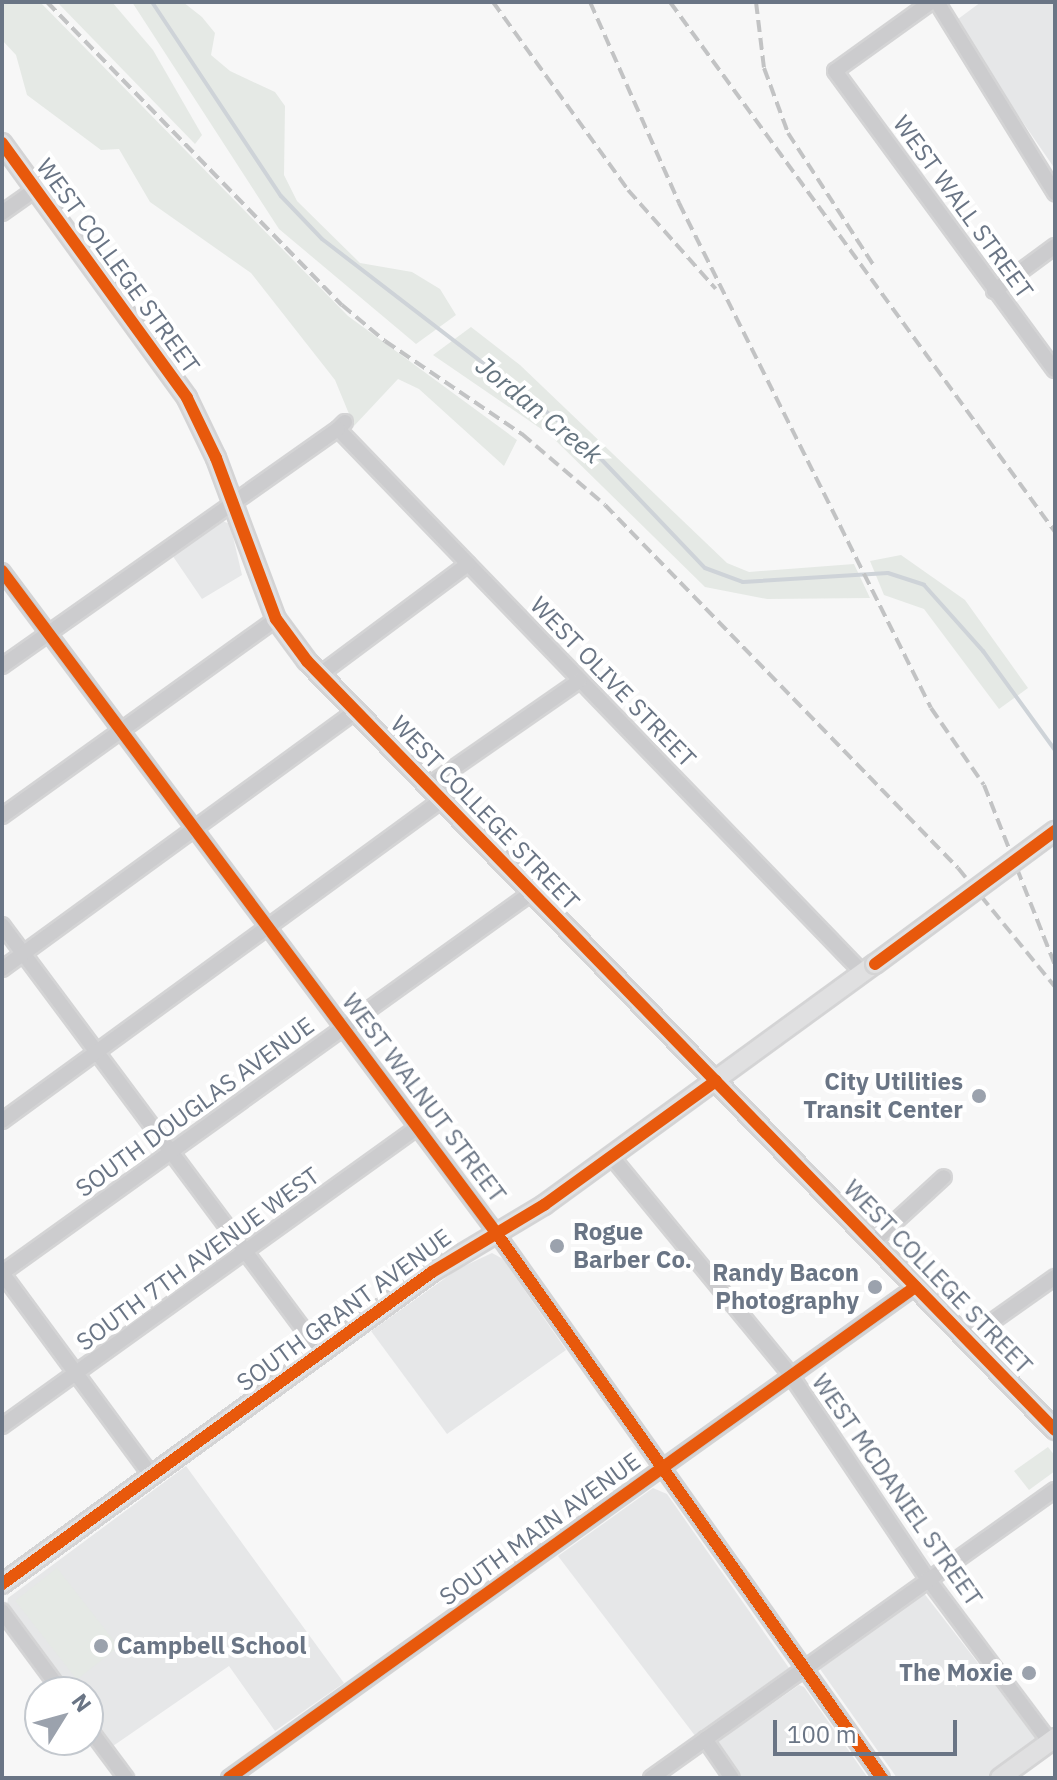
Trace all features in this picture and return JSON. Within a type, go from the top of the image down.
[{"type":"main road","name":"WEST COLLEGE STREET","points":[[2,143],[175,379],[207,438],[276,619],[319,675],[1055,1430]]},
{"type":"main road","name":"SOUTH GRANT AVENUE","points":[[2,1584],[442,1265],[497,1234],[716,1081],[1055,831]]},
{"type":"main road","points":[[1000,1778],[1052,1740]]},
{"type":"street","name":"WEST WALL STREET","points":[[931,2],[835,71],[1055,370]]},
{"type":"street","points":[[937,2],[1055,193]]},
{"type":"street","points":[[2,213],[36,189]]},
{"type":"street","points":[[994,291],[1055,246]]},
{"type":"street","name":"WEST OLIVE STREET","points":[[231,503],[341,426],[579,681],[869,969]]},
{"type":"street","points":[[2,666],[231,503]]},
{"type":"street","points":[[319,675],[468,564]]},
{"type":"street","name":"WEST WALNUT STREET","points":[[2,571],[497,1234],[882,1778]]},
{"type":"street","points":[[2,816],[276,619]]},
{"type":"street","points":[[428,786],[579,681]]},
{"type":"street","points":[[2,969],[356,711]]},
{"type":"street","points":[[2,1121],[443,799]]},
{"type":"street","name":"SOUTH DOUGLAS AVENUE","points":[[2,1273],[531,893]]},
{"type":"street","points":[[2,925],[321,1353]]},
{"type":"street","name":"SOUTH 7TH AVENUE WEST","points":[[2,1426],[418,1127]]},
{"type":"street","name":"WEST MCDANIEL STREET","points":[[611,1156],[790,1374],[928,1579],[1052,1740]]},
{"type":"street","points":[[873,1242],[944,1177]]},
{"type":"street","points":[[2,1273],[151,1475]]},
{"type":"street","points":[[966,1340],[1055,1277]]},
{"type":"street","name":"SOUTH MAIN AVENUE","points":[[229,1778],[915,1287]]},
{"type":"street","points":[[651,1778],[1055,1490]]},
{"type":"street","points":[[2,1611],[50,1676]]},
{"type":"street","points":[[705,1739],[732,1778]]},
{"type":"street","points":[[104,1748],[126,1778]]},
{"type":"shaded area","points":[[2,2],[40,2],[348,316],[517,440],[504,466],[419,389],[398,379],[354,426],[335,380],[251,273],[150,202],[119,149],[101,150],[27,95],[16,55],[2,40]]},
{"type":"shaded area","points":[[57,2],[112,2],[153,50],[202,135],[195,144]]},
{"type":"shaded area","points":[[132,2],[183,2],[202,17],[215,33],[211,55],[230,71],[275,92],[285,106],[284,175],[297,201],[360,263],[412,272],[440,289],[456,315],[416,344],[279,229]]},
{"type":"shaded area","points":[[981,2],[1055,2],[1055,169],[954,22]]},
{"type":"shaded area","points":[[471,327],[520,365],[727,563],[749,572],[854,564],[870,598],[767,599],[705,587],[550,435],[433,355]]},
{"type":"shaded area","points":[[220,520],[230,524],[242,575],[202,599],[170,552]]},
{"type":"shaded area","points":[[901,555],[965,600],[1028,688],[999,709],[924,609],[884,595],[870,561]]},
{"type":"shaded area","points":[[492,1253],[503,1259],[566,1350],[447,1434],[371,1331],[458,1269]]},
{"type":"shaded area","points":[[1048,1447],[1055,1456],[1055,1471],[1029,1490],[1014,1471]]},
{"type":"shaded area","points":[[186,1466],[344,1683],[275,1731],[229,1666],[113,1746],[104,1734],[104,1676],[61,1676],[7,1605],[8,1598]]},
{"type":"shaded area","points":[[653,1488],[667,1494],[789,1668],[696,1737],[558,1556]]},
{"type":"shaded area","points":[[57,1568],[119,1647],[81,1676],[74,1676],[15,1601]]},
{"type":"shaded area","points":[[923,1592],[1036,1738],[988,1778],[897,1778],[820,1669]]},
{"type":"shaded area","points":[[799,1685],[804,1687],[868,1778],[737,1778],[714,1744]]},
{"type":"waterway","name":"Jordan Creek","points":[[152,2],[281,196],[322,239],[582,439],[705,568],[743,582],[888,573],[924,585],[983,651],[1055,750]]},
{"type":"railway","points":[[47,2],[342,305],[385,341],[522,434],[605,505],[958,868],[1055,987]]},
{"type":"railway","points":[[493,2],[628,190],[716,289]]},
{"type":"railway","points":[[590,2],[679,203],[931,708],[984,785],[1055,965]]},
{"type":"railway","points":[[670,2],[1055,532]]},
{"type":"railway","points":[[756,2],[764,68],[788,133],[874,266]]},
{"type":"cycle path","points":[[2,143],[187,398],[216,458],[276,619],[307,661],[1055,1430]]},
{"type":"cycle path","points":[[2,571],[497,1234],[882,1778]]},
{"type":"cycle path","points":[[875,964],[1055,831]]},
{"type":"cycle path","points":[[2,1584],[432,1272],[544,1205],[716,1081]]},
{"type":"cycle path","points":[[229,1778],[915,1287]]},
{"type":"place","name":"City Utilities Transit Center","points":[[979,1096]]},
{"type":"place","name":"Rogue Barber Co.","points":[[557,1246]]},
{"type":"place","name":"Randy Bacon Photography","points":[[875,1287]]},
{"type":"place","name":"Campbell School","points":[[101,1646]]},
{"type":"place","name":"The Moxie","points":[[1029,1673]]}]
